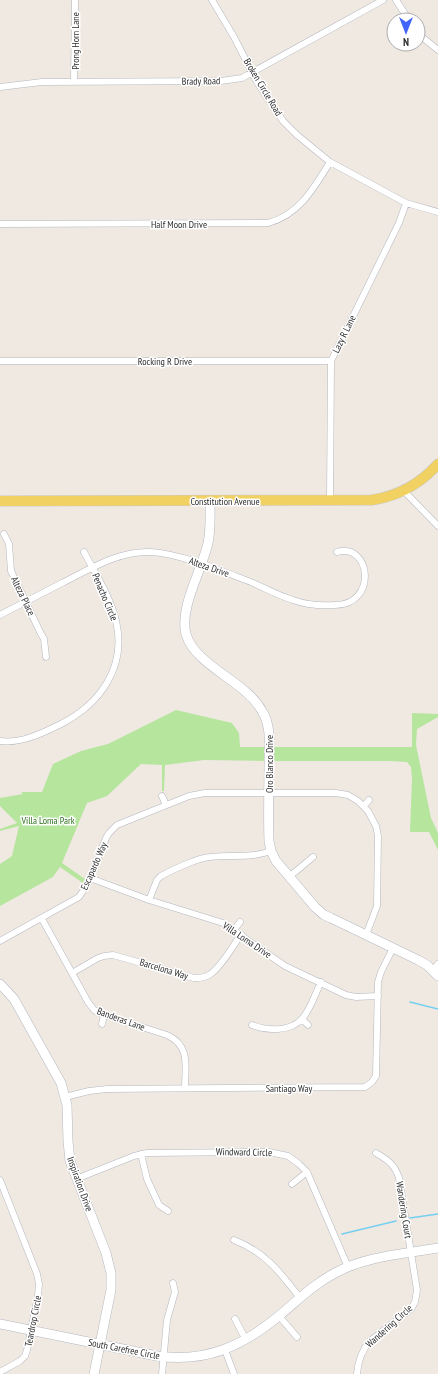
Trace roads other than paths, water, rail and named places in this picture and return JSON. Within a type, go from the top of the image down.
[{"type":"main road","name":"Constitution Avenue","points":[[0,501],[372,500],[392,496],[404,491],[424,477],[438,464]]},
{"type":"street","name":"Prong Horn Lane","points":[[74,81],[75,0]]},
{"type":"street","name":"Broken Circle Road","points":[[212,0],[273,108],[283,121],[302,139],[330,162],[406,203],[438,212]]},
{"type":"street","name":"Brady Road","points":[[0,87],[42,82],[221,81],[242,78],[383,0]]},
{"type":"street","points":[[396,0],[404,12]]},
{"type":"street","points":[[426,40],[438,50]]},
{"type":"street","name":"Half Moon Drive","points":[[0,224],[268,223],[278,221],[292,212],[311,192],[330,162]]},
{"type":"street","name":"Lazy R Lane","points":[[330,500],[331,361],[399,223],[406,203]]},
{"type":"street","name":"Rocking R Drive","points":[[0,361],[331,361]]},
{"type":"street","points":[[404,491],[410,499],[438,526]]},
{"type":"street","name":"Oro Blanco Drive","points":[[210,501],[210,535],[184,620],[187,635],[197,652],[255,699],[263,712],[269,730],[269,833],[271,852],[276,861],[289,877],[320,912],[436,970]]},
{"type":"street","name":"Alteza Place","points":[[4,534],[9,544],[11,571],[44,639],[46,657]]},
{"type":"street","name":"Alteza Drive","points":[[0,615],[92,567],[121,556],[143,552],[170,554],[243,578],[293,600],[315,605],[336,605],[348,603],[358,597],[364,587],[366,575],[363,565],[357,556],[344,550],[337,552]]},
{"type":"street","name":"Penacho Circle","points":[[0,741],[11,741],[32,736],[67,721],[80,713],[94,701],[109,680],[117,656],[119,641],[118,627],[112,607],[84,552]]},
{"type":"street","name":"Escapardo Way","points":[[0,941],[42,919],[78,897],[85,889],[106,838],[113,828],[121,822],[189,796],[200,794],[342,794],[353,798],[364,806],[374,821],[378,836],[377,906],[366,935]]},
{"type":"street","points":[[162,796],[166,805]]},
{"type":"street","points":[[364,806],[369,800]]},
{"type":"street","points":[[149,900],[157,880],[161,876],[198,860],[214,856],[252,857],[271,852]]},
{"type":"street","points":[[289,877],[313,857]]},
{"type":"street","name":"Villa Loma Drive","points":[[90,878],[149,900],[223,923],[241,934],[279,962],[351,996],[378,996]]},
{"type":"street","name":"Banderas Lane","points":[[42,919],[91,1006],[104,1015],[168,1035],[181,1044]]},
{"type":"street","points":[[234,930],[240,922]]},
{"type":"street","name":"Barcelona Way","points":[[72,973],[109,952],[194,978],[209,976],[241,934]]},
{"type":"street","name":"Santiago Way","points":[[65,1097],[98,1089],[365,1087],[372,1082],[376,1076],[379,977],[393,948]]},
{"type":"street","points":[[252,1024],[262,1029],[284,1028],[294,1025],[302,1019],[321,982]]},
{"type":"street","name":"Inspiration Drive","points":[[0,984],[14,999],[61,1083],[67,1111],[70,1161],[106,1253],[111,1273],[111,1290],[94,1374]]},
{"type":"street","points":[[102,1024],[104,1015]]},
{"type":"street","points":[[302,1019],[308,1025]]},
{"type":"street","points":[[186,1039],[181,1044],[185,1060],[186,1088]]},
{"type":"street","name":"Windward Circle","points":[[76,1178],[141,1154],[158,1152],[276,1152],[294,1160],[307,1172],[348,1267]]},
{"type":"street","name":"Wandering Court","points":[[376,1153],[392,1163],[398,1173],[411,1253]]},
{"type":"street","points":[[141,1154],[147,1179],[159,1205],[168,1211]]},
{"type":"street","points":[[292,1184],[307,1172]]},
{"type":"street","name":"Teardrop Circle","points":[[0,1180],[2,1191],[38,1279],[38,1296],[24,1356],[14,1365],[0,1372]]},
{"type":"street","points":[[234,1240],[254,1249],[271,1263],[300,1298]]},
{"type":"street","name":"South Carefree Circle","points":[[0,1324],[163,1357],[195,1357],[225,1350],[246,1340],[260,1331],[323,1280],[348,1267],[371,1259],[438,1248]]},
{"type":"street","name":"Wandering Circle","points":[[357,1374],[360,1358],[370,1341],[411,1309],[415,1302],[417,1290],[411,1253]]},
{"type":"street","points":[[162,1374],[167,1320],[175,1292],[173,1283]]},
{"type":"street","points":[[279,1316],[297,1338]]},
{"type":"street","points":[[234,1319],[246,1340]]},
{"type":"street","points":[[225,1350],[234,1374]]},
{"type":"waterway","points":[[410,1002],[438,1009]]},
{"type":"waterway","points":[[410,1218],[438,1214]]},
{"type":"waterway","points":[[342,1234],[396,1221]]},
{"type":"park label","name":"Villa Loma Park","points":[[48,820]]}]
